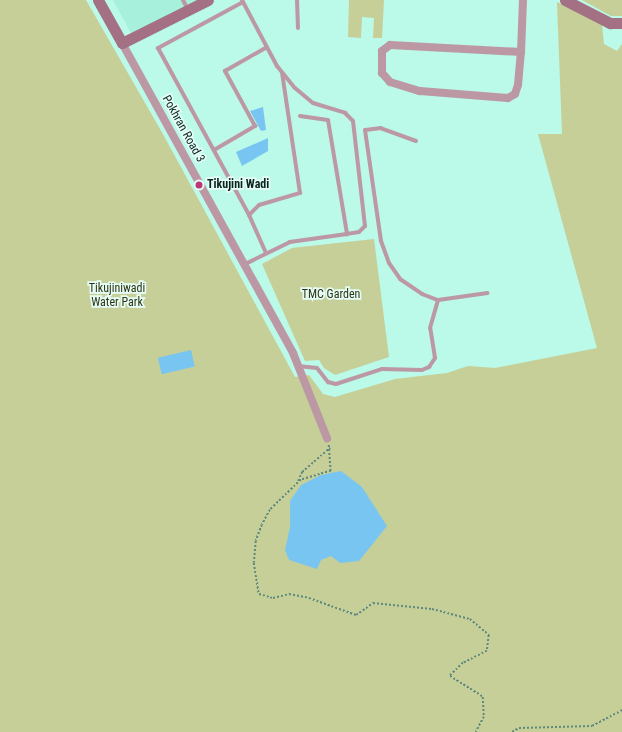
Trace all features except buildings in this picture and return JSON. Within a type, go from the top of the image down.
[{"type":"street","name":"Pokhran Road 3","points":[[98,0],[293,354],[327,438]]},
{"type":"street","points":[[122,43],[185,5],[208,0]]},
{"type":"street","points":[[520,52],[390,45],[382,51],[382,73],[390,82],[420,91],[508,98],[515,94],[518,85],[520,52],[523,0]]},
{"type":"street","points":[[565,0],[610,24],[622,23]]},
{"type":"lane","points":[[297,0],[298,28]]},
{"type":"lane","points":[[243,265],[290,242],[359,232],[365,226],[353,121],[345,113],[313,103],[303,97],[282,73],[242,1],[158,48],[249,215],[266,253]]},
{"type":"lane","points":[[214,150],[255,126],[225,70],[267,47]]},
{"type":"lane","points":[[249,215],[258,205],[300,193],[282,73]]},
{"type":"lane","points":[[300,116],[328,120],[347,234]]},
{"type":"lane","points":[[416,142],[381,128],[366,130],[381,241],[389,263],[400,279],[422,294],[438,300],[488,292]]},
{"type":"lane","points":[[298,366],[317,368],[328,382],[336,384],[382,369],[422,370],[429,368],[434,358],[430,328],[438,300]]},
{"type":"path","points":[[327,438],[330,448],[331,471],[301,480],[296,484],[270,510],[256,541],[254,563],[259,594],[273,598],[289,594],[309,598],[356,615],[373,603],[432,609],[470,619],[490,634],[487,651],[463,663],[450,676],[483,697],[484,717],[476,732]]},
{"type":"path","points":[[296,484],[302,472],[330,448]]},
{"type":"path","points":[[512,732],[519,728],[592,726],[622,710]]},
{"type":"shaded area","points":[[113,0],[201,0],[131,33]]},
{"type":"green space","name":"Tikujiniwadi Water Park","points":[[0,0],[86,0],[164,136],[295,377],[309,375],[323,394],[335,397],[395,379],[447,373],[468,366],[495,368],[597,348],[538,134],[562,134],[557,2],[602,25],[604,44],[617,51],[622,44],[622,732],[0,732]]},
{"type":"green space","points":[[349,0],[384,0],[382,38],[373,38],[374,18],[362,17],[361,38],[348,37]]},
{"type":"green space","points":[[582,0],[622,0],[622,16],[611,16]]},
{"type":"green space","name":"TMC Garden","points":[[374,239],[389,357],[335,375],[324,368],[319,360],[305,361],[262,264],[292,248]]},
{"type":"water","points":[[263,107],[266,130],[261,131],[250,111]]},
{"type":"water","points":[[268,138],[268,151],[242,166],[236,152]]},
{"type":"water","points":[[191,350],[195,367],[162,374],[158,358]]},
{"type":"water","points":[[341,471],[362,487],[387,526],[359,561],[340,563],[331,556],[321,560],[317,569],[289,560],[285,550],[290,527],[290,501],[301,485],[321,475]]},
{"type":"place","name":"Tikujini Wadi","points":[[199,185]]}]
